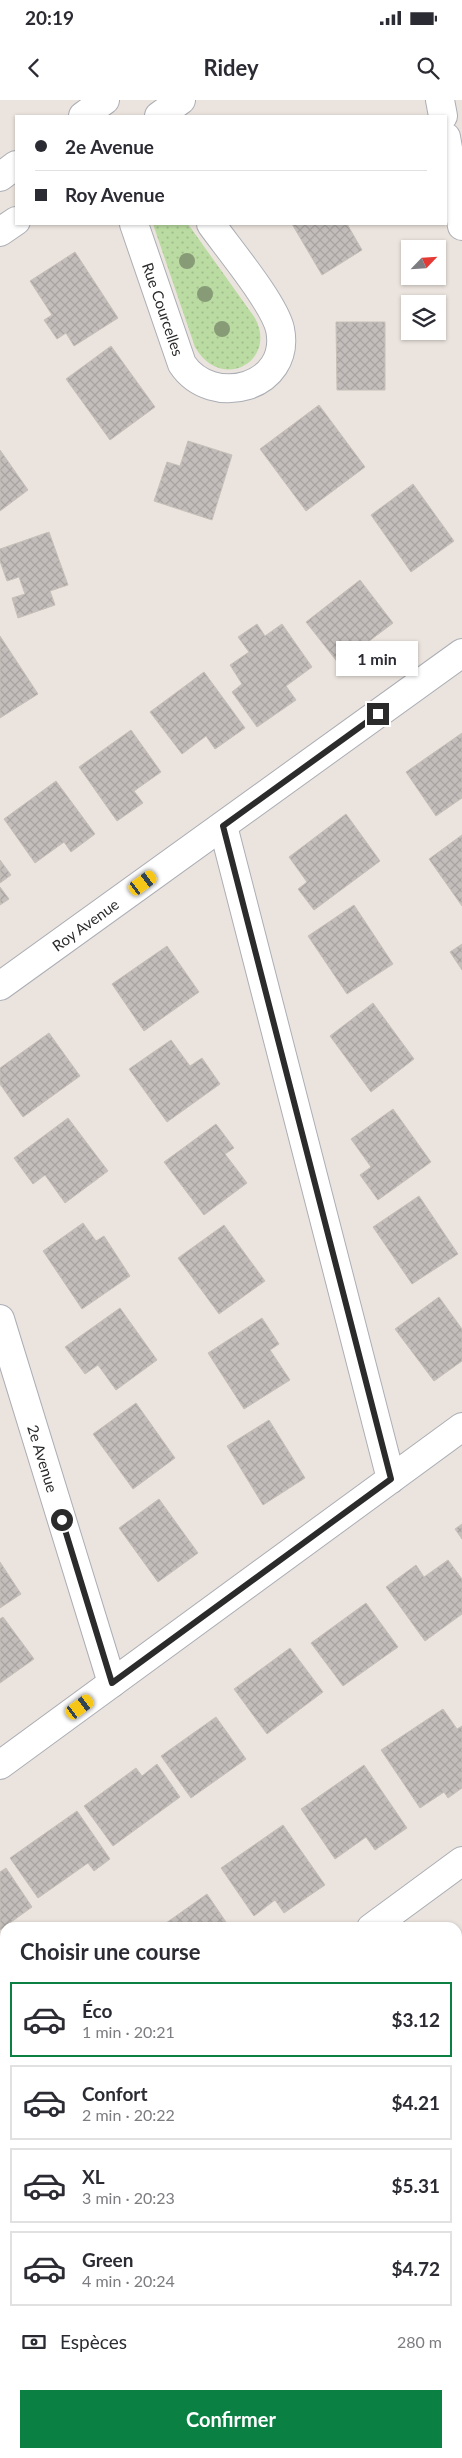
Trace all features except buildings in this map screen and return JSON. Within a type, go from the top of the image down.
[{"type":"street","points":[[84,115],[105,100]]},
{"type":"street","points":[[160,115],[181,100]]},
{"type":"street","points":[[440,100],[442,115]]},
{"type":"street","points":[[447,143],[462,226]]},
{"type":"street","points":[[0,177],[15,166]]},
{"type":"street","points":[[0,232],[15,222]]},
{"type":"street","name":"Rue Courcelles","points":[[134,225],[182,364],[189,374],[197,380],[222,388],[235,388],[254,383],[269,372],[280,352],[280,329],[268,305],[212,225]]},
{"type":"street","name":"Roy Avenue","points":[[0,986],[462,653]]},
{"type":"street","points":[[223,826],[391,1479]]},
{"type":"street","name":"2e Avenue","points":[[0,1320],[112,1683]]},
{"type":"street","points":[[0,1765],[462,1427]]},
{"type":"street","points":[[379,1922],[462,1861]]},
{"type":"green space","points":[[153,225],[189,225],[255,318],[260,333],[259,347],[253,358],[243,366],[231,369],[219,368],[206,361],[195,347]]},
{"type":"route","points":[[62,1520],[112,1683],[391,1479],[223,826],[378,714]]}]
